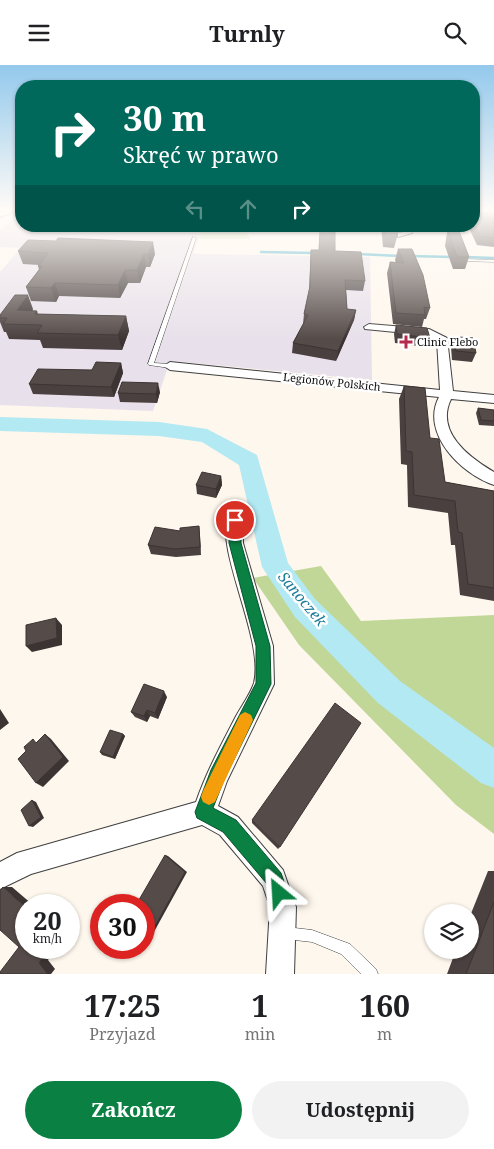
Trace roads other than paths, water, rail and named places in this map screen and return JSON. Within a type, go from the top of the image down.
[{"type":"street","points":[[369,327],[421,331],[438,337],[444,344],[447,394],[440,408],[444,435],[451,447],[474,467],[494,479]]},
{"type":"street","name":"Legionów Polskich","points":[[170,366],[494,399]]},
{"type":"street","points":[[204,812],[217,776],[264,684],[263,646],[235,543],[235,520]]},
{"type":"street","points":[[0,876],[26,862],[204,812],[230,826],[274,879],[283,907],[280,974]]},
{"type":"lane","points":[[170,366],[151,364],[189,253]]},
{"type":"lane","points":[[465,260],[494,261]]},
{"type":"lane","points":[[282,933],[312,936],[345,949],[371,974]]},
{"type":"waterway","points":[[358,254],[400,256]]},
{"type":"waterway","points":[[410,256],[453,257]]},
{"type":"waterway","points":[[465,257],[494,258]]},
{"type":"waterway","name":"Sanoczek","points":[[0,424],[159,429],[207,436],[249,461],[276,567],[305,608],[389,692],[494,770]]},
{"type":"place","name":"Clinic Flebo","points":[[406,342]]}]
